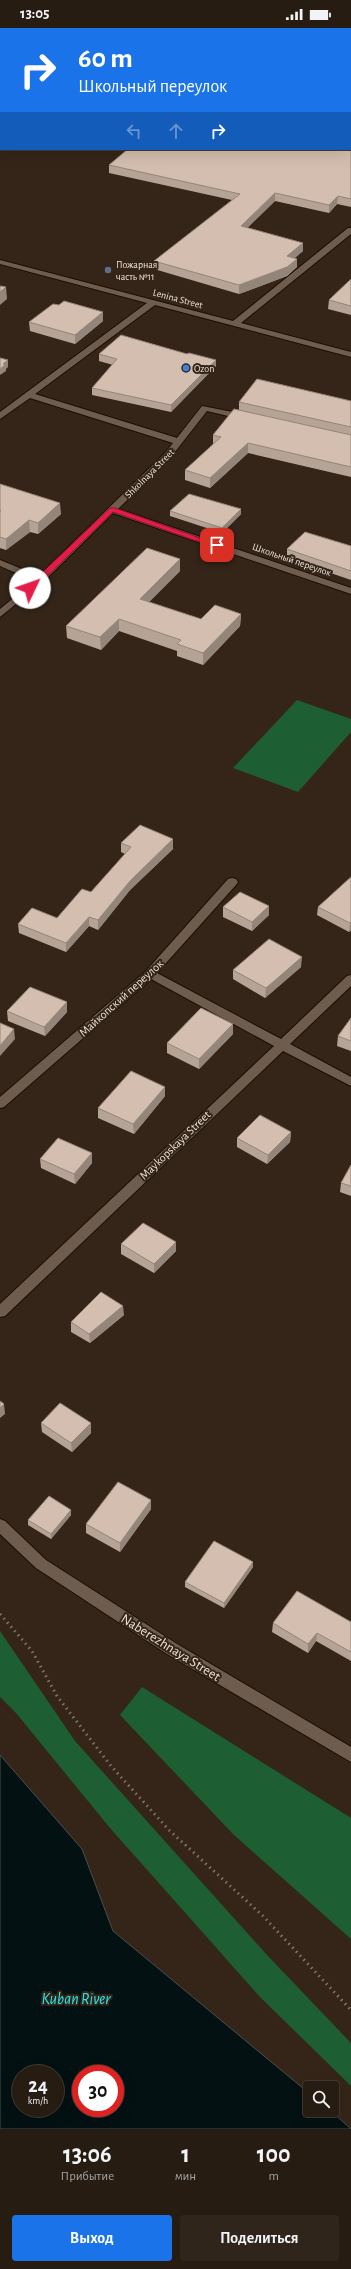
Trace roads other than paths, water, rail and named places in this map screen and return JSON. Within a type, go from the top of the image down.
[{"type":"street","points":[[234,325],[351,230]]},
{"type":"street","name":"Lenina Street","points":[[2,264],[351,355]]},
{"type":"street","points":[[0,416],[153,303]]},
{"type":"street","points":[[28,395],[179,442]]},
{"type":"street","name":"Shkolnaya Street","points":[[0,614],[40,580],[112,510],[179,442],[205,408],[251,418]]},
{"type":"street","name":"Школьный переулок","points":[[112,510],[351,591]]},
{"type":"street","points":[[0,563],[40,580]]},
{"type":"street","name":"Майкопский переулок","points":[[0,1104],[150,974],[232,882]]},
{"type":"street","points":[[150,974],[351,1082]]},
{"type":"street","name":"Maykopskaya Street","points":[[0,1312],[280,1044],[351,979]]},
{"type":"street","name":"Naberezhnaya Street","points":[[0,1525],[47,1568],[172,1649],[351,1755]]},
{"type":"water","name":"Kuban River","points":[[0,1755],[82,1849],[113,1931],[303,2088],[303,2117],[338,2117],[351,2129],[0,2129]]},
{"type":"place","name":"Пожарная часть №11","points":[[108,270]]},
{"type":"place","name":"Ozon","points":[[186,368]]}]
